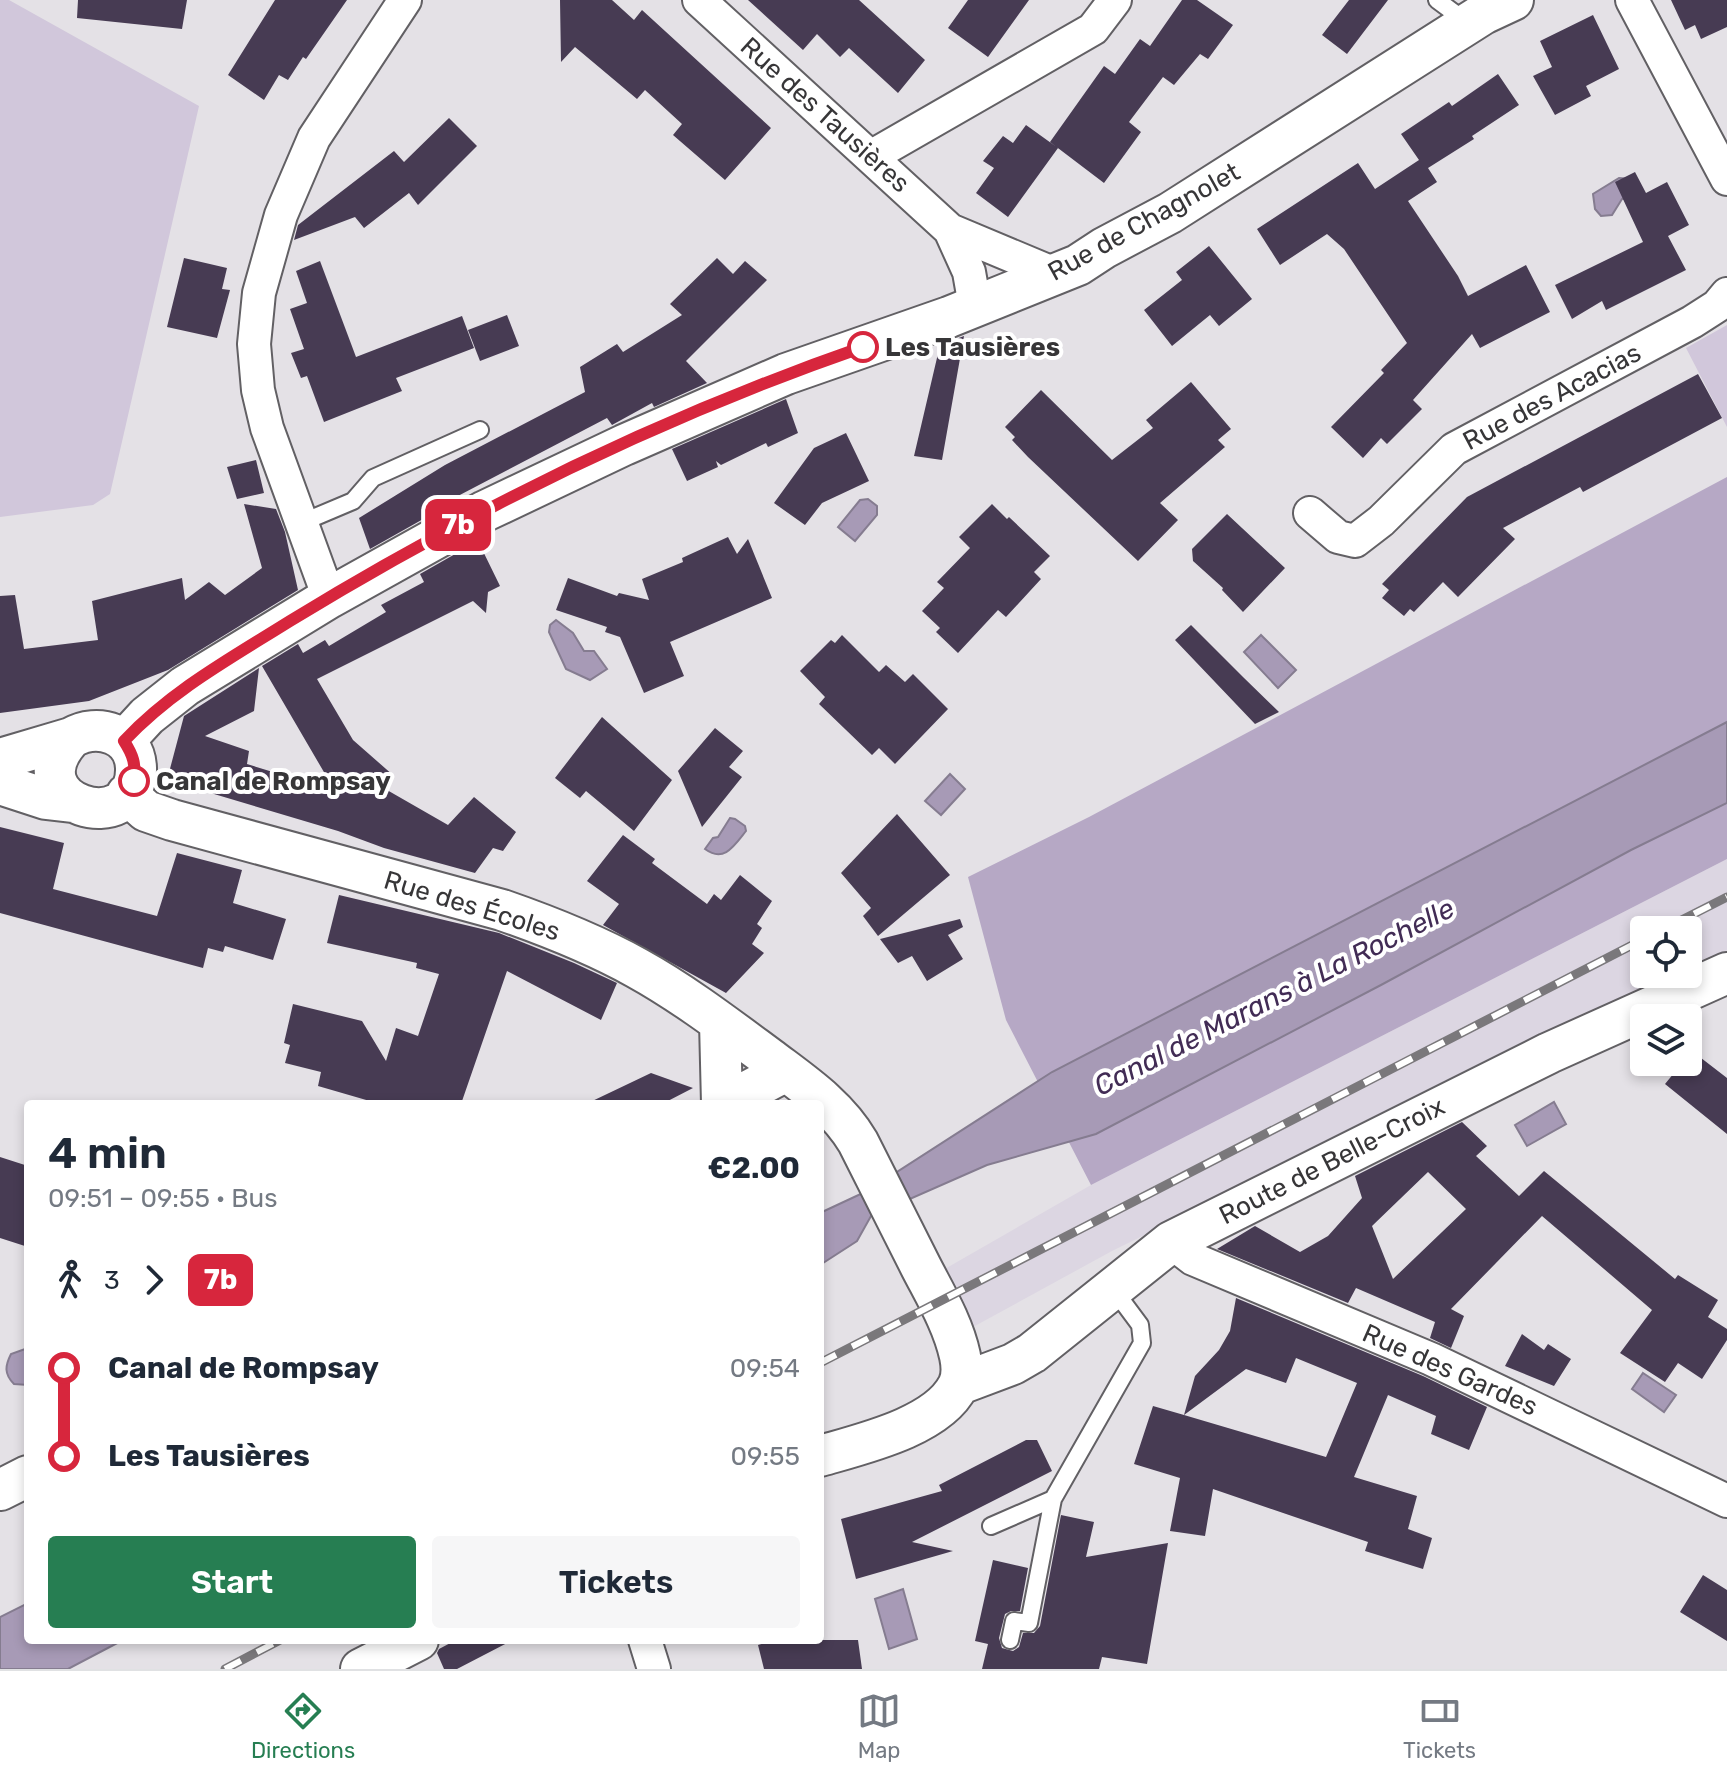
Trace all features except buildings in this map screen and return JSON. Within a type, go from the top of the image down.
[{"type":"street","name":"Rue des Tausières","points":[[699,0],[950,230]]},
{"type":"street","points":[[872,156],[1093,29],[1115,0]]},
{"type":"street","name":"Rue de Chagnolet","points":[[124,741],[147,716],[185,686],[329,598],[485,511],[624,445],[786,374],[1078,265],[1170,213],[1469,23],[1513,0]]},
{"type":"street","points":[[1632,0],[1727,179]]},
{"type":"street","points":[[329,598],[267,428],[258,390],[254,344],[259,293],[281,215],[314,138],[398,11]]},
{"type":"street","points":[[950,230],[1055,274]]},
{"type":"street","points":[[950,230],[969,272],[975,306]]},
{"type":"street","name":"Rue des Acacias","points":[[1310,513],[1338,537],[1355,541],[1381,521],[1454,449],[1692,322],[1717,306],[1727,294]]},
{"type":"street","points":[[0,759],[92,730],[115,734],[124,741],[136,767],[134,781],[127,794],[116,804],[101,809],[46,799],[0,784]]},
{"type":"street","points":[[71,738],[61,748],[56,777],[62,791],[72,802]]},
{"type":"street","name":"Rue des Écoles","points":[[127,794],[146,811],[172,820],[502,910],[549,927],[636,967],[720,1022],[821,1100]]},
{"type":"street","name":"Route de Belle-Croix","points":[[960,1384],[1013,1364],[1032,1353],[1171,1242],[1549,1053],[1727,973]]},
{"type":"street","points":[[720,1022],[723,1100]]},
{"type":"street","points":[[731,1100],[786,1071]]},
{"type":"street","name":"Rue des Écoles","points":[[824,1103],[841,1117],[858,1142],[940,1301],[963,1370],[960,1384]]},
{"type":"street","name":"Rue des Gardes","points":[[1171,1242],[1193,1259],[1431,1359],[1727,1501]]},
{"type":"street","points":[[824,1455],[908,1427],[950,1398],[960,1384]]},
{"type":"street","points":[[0,1490],[24,1478]]},
{"type":"street","points":[[361,1669],[410,1644]]},
{"type":"street","points":[[646,1644],[654,1669]]},
{"type":"lane","points":[[1437,0],[1469,23]]},
{"type":"lane","points":[[301,523],[353,501],[373,478],[480,430]]},
{"type":"lane","points":[[1010,1640],[1014,1621],[1029,1623],[1053,1499],[1142,1343],[1140,1325],[1114,1290]]},
{"type":"lane","points":[[991,1526],[1053,1499]]},
{"type":"shaded area","points":[[0,0],[9,0],[199,106],[110,494],[93,505],[0,517]]},
{"type":"shaded area","points":[[1727,325],[1727,427],[1686,348]]},
{"type":"shaded area","points":[[1727,477],[1727,859],[1091,1185],[1006,1020],[968,877],[1089,817]]},
{"type":"shaded area","points":[[1727,859],[1727,950],[1702,962],[1702,916],[1630,916],[1630,988],[1647,988],[1112,1251],[973,1327],[943,1270],[1091,1185]]},
{"type":"water","points":[[1619,178],[1631,179],[1636,194],[1622,199],[1612,215],[1601,216],[1595,209],[1593,194]]},
{"type":"water","points":[[868,499],[877,506],[877,515],[855,541],[838,527],[860,500]]},
{"type":"water","points":[[556,620],[573,633],[584,651],[594,651],[607,669],[590,680],[566,669],[549,632],[550,625]]},
{"type":"water","points":[[1261,635],[1296,670],[1278,688],[1244,652]]},
{"type":"water","name":"Canal de Marans à La Rochelle","points":[[1727,722],[1727,803],[1631,850],[1096,1134],[987,1165],[871,1216],[857,1241],[824,1262],[824,1211],[895,1178],[897,1172],[1052,1072]]},
{"type":"water","points":[[950,774],[965,789],[941,815],[925,801]]},
{"type":"water","points":[[730,818],[745,826],[746,831],[728,851],[718,854],[705,849],[713,838],[718,837]]},
{"type":"water","points":[[1554,1102],[1566,1124],[1527,1146],[1515,1125]]},
{"type":"water","points":[[24,1349],[24,1385],[14,1384],[7,1373],[11,1354]]},
{"type":"water","points":[[1643,1373],[1676,1395],[1664,1412],[1632,1389]]},
{"type":"water","points":[[903,1589],[917,1639],[889,1649],[875,1599]]},
{"type":"water","points":[[24,1605],[24,1644],[115,1644],[68,1669],[0,1669],[0,1617]]},
{"type":"railway","points":[[1690,916],[1727,897]]},
{"type":"railway","points":[[824,1361],[1630,946]]},
{"type":"railway","points":[[225,1669],[272,1644]]},
{"type":"bus line","name":"7b","points":[[134,781],[136,767],[124,741],[147,716],[185,686],[329,598],[485,511],[624,445],[786,374],[863,347]]},
{"type":"place","name":"Les Tausières","points":[[863,347]]},
{"type":"place","name":"Canal de Rompsay","points":[[134,781]]}]
